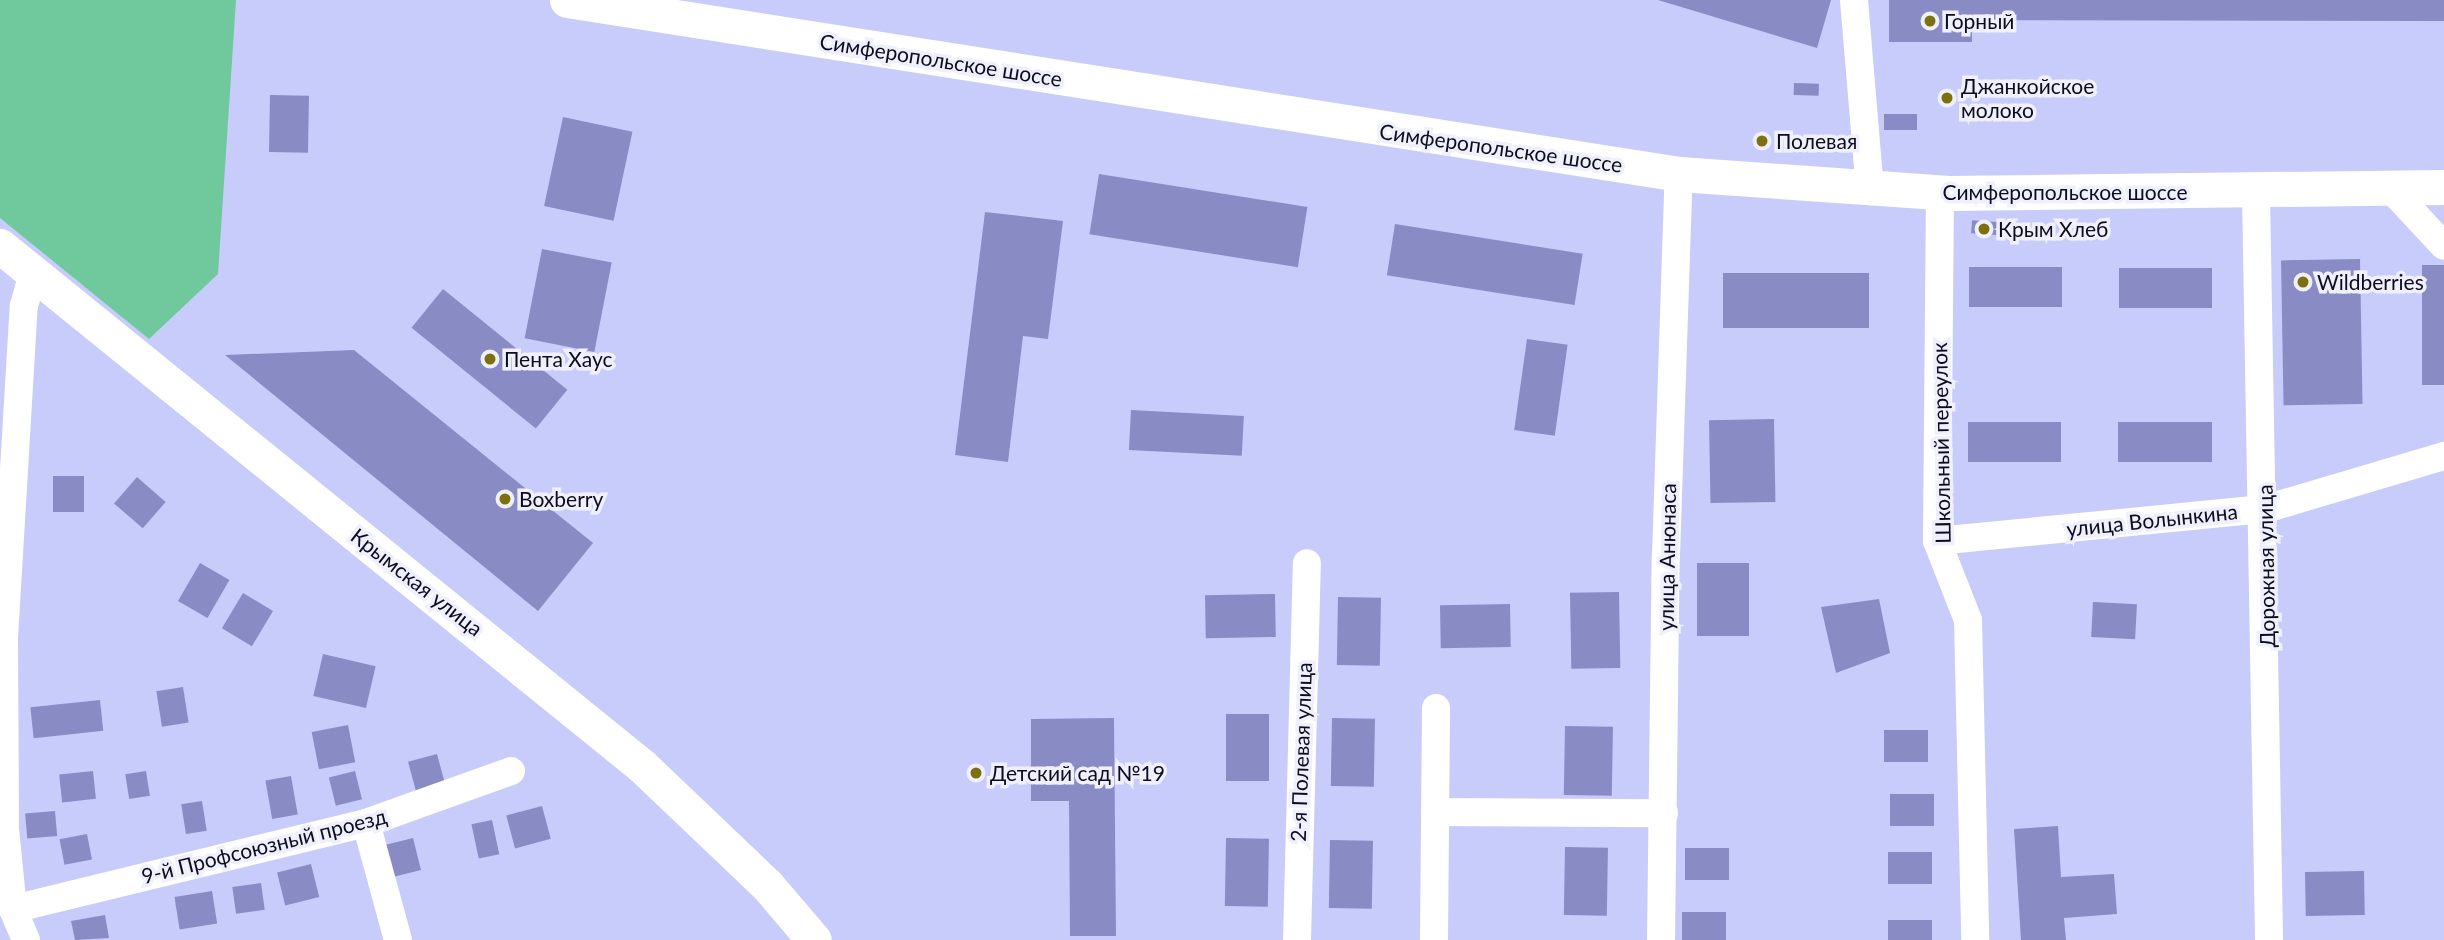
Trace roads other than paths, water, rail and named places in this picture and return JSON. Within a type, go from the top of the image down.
[{"type":"main road","name":"Симферопольское шоссе","points":[[567,0],[1679,174],[1870,191],[2256,193],[2444,187]]},
{"type":"main road","name":"Крымская улица","points":[[0,246],[642,766],[767,885],[814,940]]},
{"type":"street","points":[[1854,0],[1870,191]]},
{"type":"street","name":"улица Анюнаса","points":[[1661,940],[1666,556],[1679,174]]},
{"type":"street","points":[[2390,188],[2444,246]]},
{"type":"street","name":"Школьный переулок","points":[[1940,192],[1937,541],[1968,620],[1975,940]]},
{"type":"street","name":"Дорожная улица","points":[[2256,193],[2265,509],[2269,940]]},
{"type":"street","points":[[26,940],[13,909],[5,829],[2,638],[24,306],[33,273]]},
{"type":"street","name":"улица Волынкина","points":[[1937,541],[2265,509],[2444,456]]},
{"type":"street","name":"2-я Полевая улица","points":[[1297,940],[1307,563]]},
{"type":"street","points":[[1434,940],[1436,708]]},
{"type":"street","name":"9-й Профсоюзный проезд","points":[[13,909],[366,824],[511,771]]},
{"type":"street","points":[[1435,813],[1664,813]]},
{"type":"street","points":[[366,824],[398,940]]},
{"type":"place","name":"Горный","points":[[1930,21]]},
{"type":"place","name":"Джанкойское молоко","points":[[1947,98]]},
{"type":"place","name":"Полевая","points":[[1762,141]]},
{"type":"place","name":"Крым Хлеб","points":[[1984,229]]},
{"type":"place","name":"Wildberries","points":[[2303,282]]},
{"type":"place","name":"Пента Хаус","points":[[490,359]]},
{"type":"place","name":"Boxberry","points":[[505,499]]},
{"type":"place","name":"Детский сад №19","points":[[976,773]]}]
